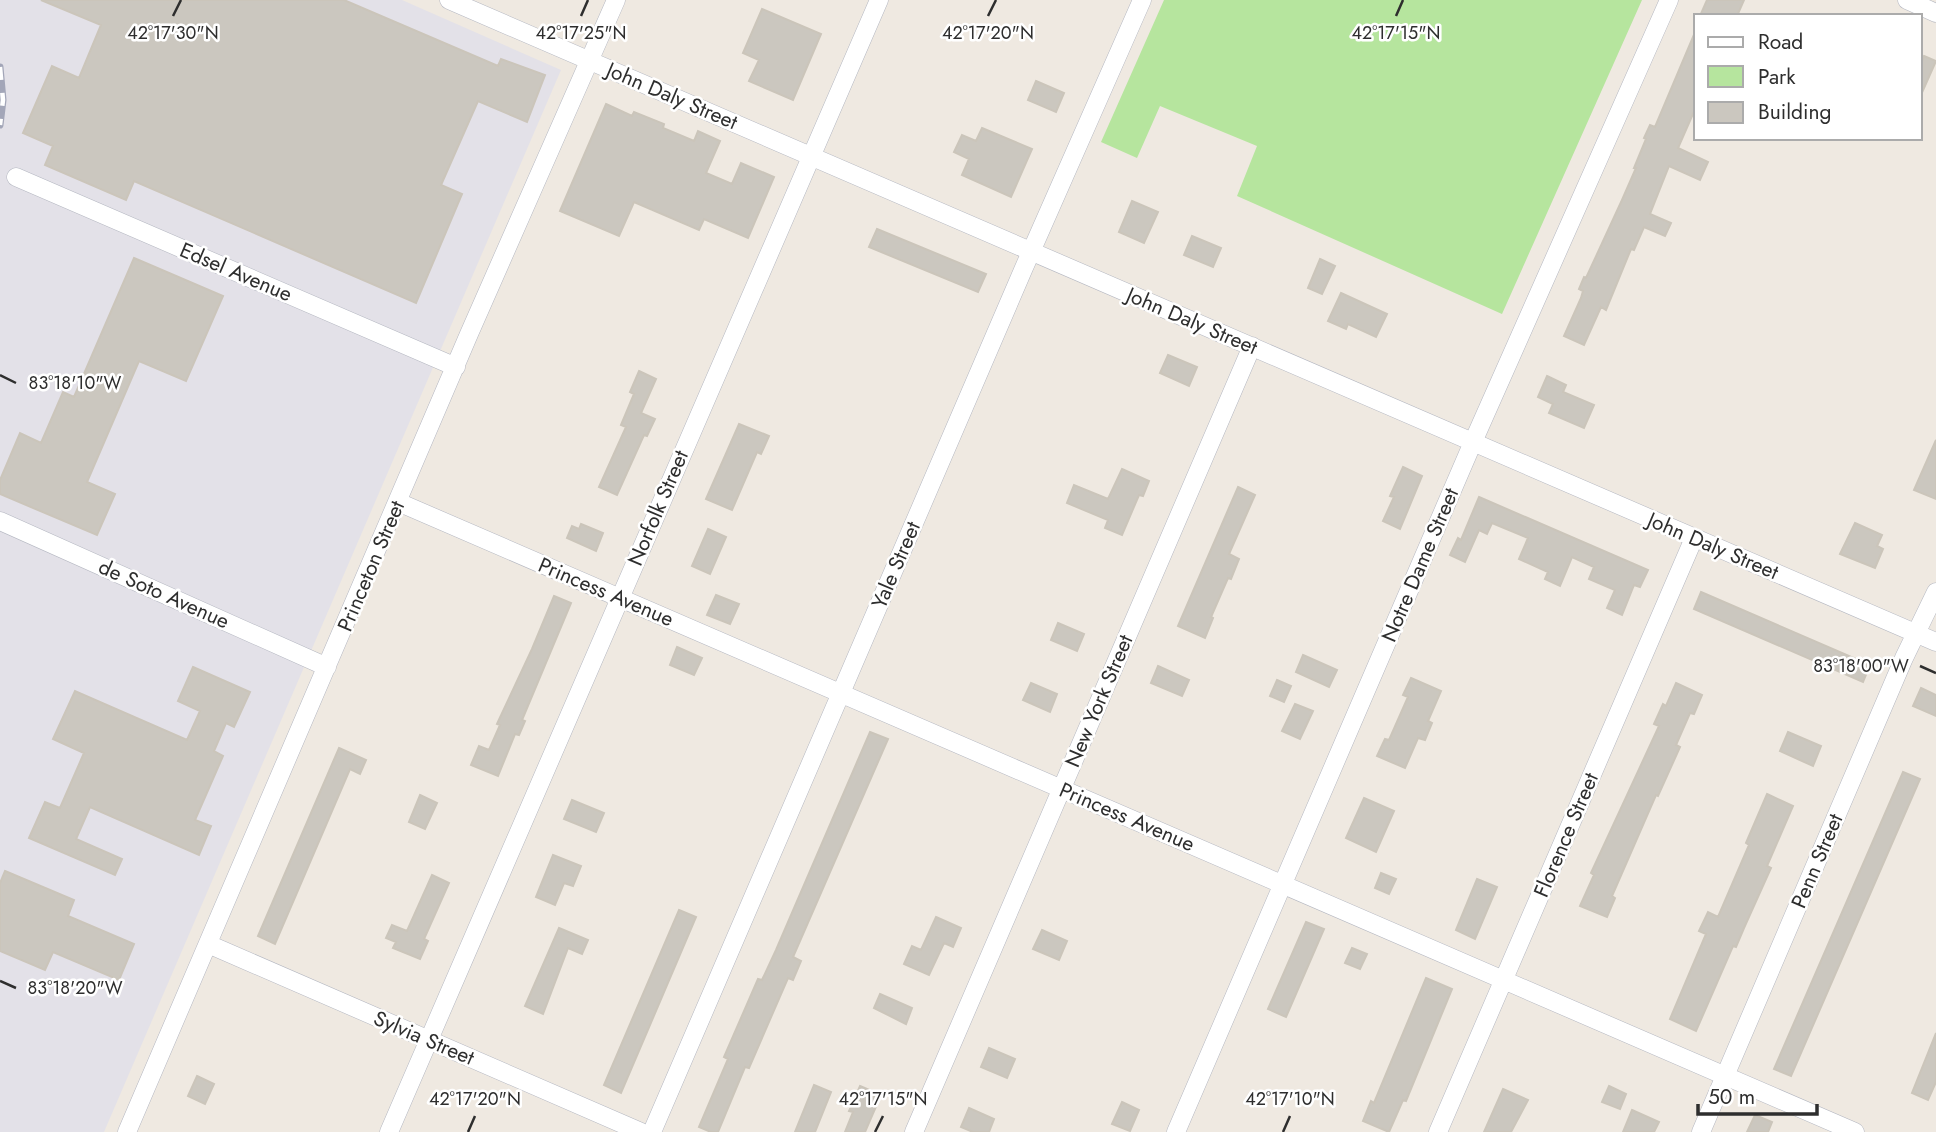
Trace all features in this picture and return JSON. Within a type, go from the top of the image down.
[{"type":"street","name":"John Daly Street","points":[[449,0],[1936,642]]},
{"type":"street","name":"Princeton Street","points":[[127,1132],[616,0]]},
{"type":"street","name":"Norfolk Street","points":[[389,1132],[879,0]]},
{"type":"street","name":"Yale Street","points":[[652,1132],[1031,251],[1142,0]]},
{"type":"street","name":"Notre Dame Street","points":[[1175,1132],[1473,442],[1669,0]]},
{"type":"street","points":[[1907,0],[1933,8]]},
{"type":"street","name":"Edsel Avenue","points":[[16,177],[456,366]]},
{"type":"street","name":"New York Street","points":[[914,1132],[1252,346]]},
{"type":"street","name":"Princess Avenue","points":[[398,502],[1855,1132]]},
{"type":"street","name":"de Soto Avenue","points":[[0,521],[327,667]]},
{"type":"street","name":"Florence Street","points":[[1438,1132],[1694,538]]},
{"type":"street","name":"Penn Street","points":[[1701,1132],[1904,658],[1936,592]]},
{"type":"street","name":"Sylvia Street","points":[[208,944],[641,1132]]},
{"type":"shaded area","points":[[0,0],[402,0],[561,70],[104,1132],[0,1132]]},
{"type":"green space","points":[[1164,0],[1642,0],[1502,314],[1237,196],[1257,146],[1160,106],[1137,158],[1101,142]]},
{"type":"building","points":[[41,0],[344,0],[498,66],[501,59],[545,75],[527,122],[478,101],[441,185],[462,194],[416,303],[134,181],[126,200],[45,165],[53,146],[23,133],[52,66],[79,78],[101,25]]},
{"type":"building","points":[[1707,0],[1744,0],[1738,14],[1701,14]]},
{"type":"building","points":[[762,9],[821,34],[793,100],[749,81],[759,60],[743,53]]},
{"type":"building","points":[[1694,35],[1694,112],[1678,148],[1708,162],[1700,180],[1669,166],[1650,214],[1671,223],[1665,236],[1644,227],[1634,250],[1631,249],[1606,310],[1601,307],[1584,345],[1564,336],[1581,298],[1583,291],[1579,289],[1636,168],[1650,125],[1655,127]]},
{"type":"building","points":[[1924,56],[1936,61],[1922,92]]},
{"type":"building","points":[[1036,81],[1064,93],[1056,112],[1028,100]]},
{"type":"building","points":[[606,104],[632,116],[634,112],[664,124],[663,128],[694,141],[698,131],[720,141],[706,173],[732,184],[741,163],[774,177],[748,238],[704,219],[699,230],[634,202],[619,236],[560,211]]},
{"type":"building","points":[[982,128],[1032,149],[1011,197],[962,175],[969,159],[954,152],[962,135],[976,141]]},
{"type":"building","points":[[1132,201],[1158,212],[1144,243],[1119,232]]},
{"type":"building","points":[[877,229],[986,274],[978,292],[869,247]]},
{"type":"building","points":[[1192,236],[1221,248],[1213,267],[1184,255]]},
{"type":"building","points":[[134,258],[223,296],[186,381],[139,361],[87,482],[115,494],[97,535],[0,494],[0,480],[20,433],[41,443],[63,392],[74,397]]},
{"type":"building","points":[[1320,259],[1335,266],[1322,294],[1308,288]]},
{"type":"building","points":[[1341,293],[1387,314],[1376,337],[1348,324],[1346,329],[1328,321]]},
{"type":"building","points":[[1168,355],[1197,367],[1189,386],[1160,373]]},
{"type":"building","points":[[639,371],[656,379],[641,413],[655,419],[647,436],[644,435],[617,495],[599,487],[626,427],[621,425],[634,394],[630,392]]},
{"type":"building","points":[[1547,376],[1566,385],[1563,392],[1594,405],[1584,428],[1549,413],[1553,404],[1538,397]]},
{"type":"building","points":[[739,424],[769,436],[761,454],[757,452],[732,510],[706,499]]},
{"type":"building","points":[[1936,440],[1936,499],[1914,490]]},
{"type":"building","points":[[1403,467],[1422,476],[1400,529],[1383,521],[1394,497],[1390,496]]},
{"type":"building","points":[[1122,469],[1149,481],[1143,496],[1139,495],[1122,535],[1105,528],[1108,520],[1067,503],[1074,485],[1108,499]]},
{"type":"building","points":[[1238,487],[1255,495],[1229,554],[1239,559],[1211,617],[1213,618],[1205,638],[1178,626]]},
{"type":"building","points":[[1479,497],[1648,570],[1640,587],[1634,585],[1622,615],[1607,608],[1615,590],[1589,579],[1594,567],[1572,557],[1560,586],[1545,579],[1548,572],[1519,559],[1528,538],[1492,523],[1487,534],[1479,530],[1465,562],[1450,555],[1458,538],[1461,540]]},
{"type":"building","points":[[1855,523],[1882,535],[1877,546],[1883,549],[1875,568],[1840,554]]},
{"type":"building","points":[[581,524],[603,533],[596,551],[567,538],[572,526],[579,529]]},
{"type":"building","points":[[708,529],[726,537],[710,574],[692,566]]},
{"type":"building","points":[[1701,592],[1870,665],[1863,682],[1694,609]]},
{"type":"building","points":[[716,595],[739,604],[730,624],[707,615]]},
{"type":"building","points":[[554,596],[571,603],[522,720],[525,721],[519,735],[515,734],[498,776],[471,765],[479,746],[489,750],[500,725],[497,724]]},
{"type":"building","points":[[1058,623],[1084,634],[1077,651],[1051,640]]},
{"type":"building","points":[[677,647],[702,658],[694,675],[670,665]]},
{"type":"building","points":[[1303,655],[1337,670],[1329,687],[1296,672]]},
{"type":"building","points":[[1158,666],[1189,680],[1182,696],[1151,683]]},
{"type":"building","points":[[193,667],[250,692],[234,727],[226,723],[214,751],[223,756],[195,820],[211,826],[199,855],[90,807],[76,839],[122,859],[115,875],[29,838],[45,802],[60,808],[84,753],[53,739],[75,691],[187,740],[200,711],[178,701]]},
{"type":"building","points":[[1411,678],[1441,691],[1428,721],[1432,723],[1425,740],[1418,738],[1405,768],[1377,756],[1385,739],[1389,740],[1408,697],[1403,695]]},
{"type":"building","points":[[1277,680],[1291,686],[1284,702],[1270,696]]},
{"type":"building","points":[[1031,683],[1057,694],[1050,712],[1023,700]]},
{"type":"building","points":[[1676,683],[1702,695],[1694,714],[1690,713],[1676,745],[1680,747],[1612,896],[1615,898],[1607,917],[1580,906],[1594,875],[1591,873],[1659,726],[1654,724]]},
{"type":"building","points":[[1921,688],[1936,695],[1936,716],[1913,706]]},
{"type":"building","points":[[1295,704],[1313,711],[1300,739],[1282,731]]},
{"type":"building","points":[[870,732],[888,739],[793,957],[801,961],[793,980],[788,978],[749,1068],[745,1067],[718,1132],[711,1132],[699,1127],[728,1059],[724,1057],[758,979],[762,980],[776,950]]},
{"type":"building","points":[[1788,732],[1821,746],[1813,766],[1780,751]]},
{"type":"building","points":[[339,748],[366,760],[360,774],[350,769],[275,944],[258,936]]},
{"type":"building","points":[[1903,772],[1920,779],[1791,1076],[1774,1069]]},
{"type":"building","points":[[1767,794],[1793,806],[1767,866],[1771,868],[1696,1031],[1670,1019],[1706,934],[1699,931],[1708,912],[1718,917],[1749,845],[1746,843]]},
{"type":"building","points":[[420,795],[437,803],[425,829],[409,822]]},
{"type":"building","points":[[1364,798],[1394,811],[1376,852],[1346,838]]},
{"type":"building","points":[[572,800],[604,813],[596,832],[564,819]]},
{"type":"building","points":[[553,855],[581,866],[573,886],[564,883],[555,905],[536,897]]},
{"type":"building","points":[[5,871],[74,900],[68,916],[134,944],[119,980],[53,952],[45,970],[0,951],[0,883]]},
{"type":"building","points":[[1381,873],[1396,879],[1389,894],[1375,888]]},
{"type":"building","points":[[432,875],[449,883],[424,939],[428,941],[420,959],[393,948],[396,942],[386,938],[392,925],[407,931]]},
{"type":"building","points":[[1477,879],[1497,887],[1475,939],[1456,930]]},
{"type":"building","points":[[679,910],[696,917],[621,1093],[604,1085]]},
{"type":"building","points":[[936,917],[961,928],[953,947],[944,943],[929,975],[904,964],[912,946],[921,950]]},
{"type":"building","points":[[1306,922],[1324,929],[1286,1017],[1268,1009]]},
{"type":"building","points":[[559,928],[588,940],[582,954],[568,948],[543,1014],[525,1006]]},
{"type":"building","points":[[1042,930],[1067,941],[1059,960],[1033,949]]},
{"type":"building","points":[[1352,948],[1367,954],[1360,969],[1345,963]]},
{"type":"building","points":[[1426,978],[1452,989],[1406,1101],[1403,1100],[1389,1132],[1363,1121],[1371,1101],[1374,1103]]},
{"type":"building","points":[[880,994],[912,1008],[906,1024],[874,1008]]},
{"type":"building","points":[[1936,1033],[1936,1082],[1928,1100],[1912,1093]]},
{"type":"building","points":[[989,1048],[1015,1059],[1007,1078],[981,1067]]},
{"type":"building","points":[[197,1076],[214,1084],[205,1104],[188,1096]]},
{"type":"building","points":[[814,1085],[831,1092],[815,1132],[795,1132]]},
{"type":"building","points":[[860,1086],[881,1095],[865,1132],[845,1132],[853,1112],[849,1111]]},
{"type":"building","points":[[1609,1086],[1626,1094],[1620,1109],[1602,1102]]},
{"type":"building","points":[[1503,1089],[1528,1100],[1511,1132],[1484,1132]]},
{"type":"building","points":[[1122,1102],[1139,1110],[1130,1131],[1112,1124]]},
{"type":"building","points":[[969,1108],[994,1119],[989,1132],[973,1132],[961,1127]]},
{"type":"building","points":[[1632,1110],[1659,1122],[1654,1132],[1623,1132]]},
{"type":"building","points":[[1755,1115],[1772,1122],[1768,1132],[1747,1132]]},
{"type":"railway","points":[[0,67],[3,100],[0,125]]}]
